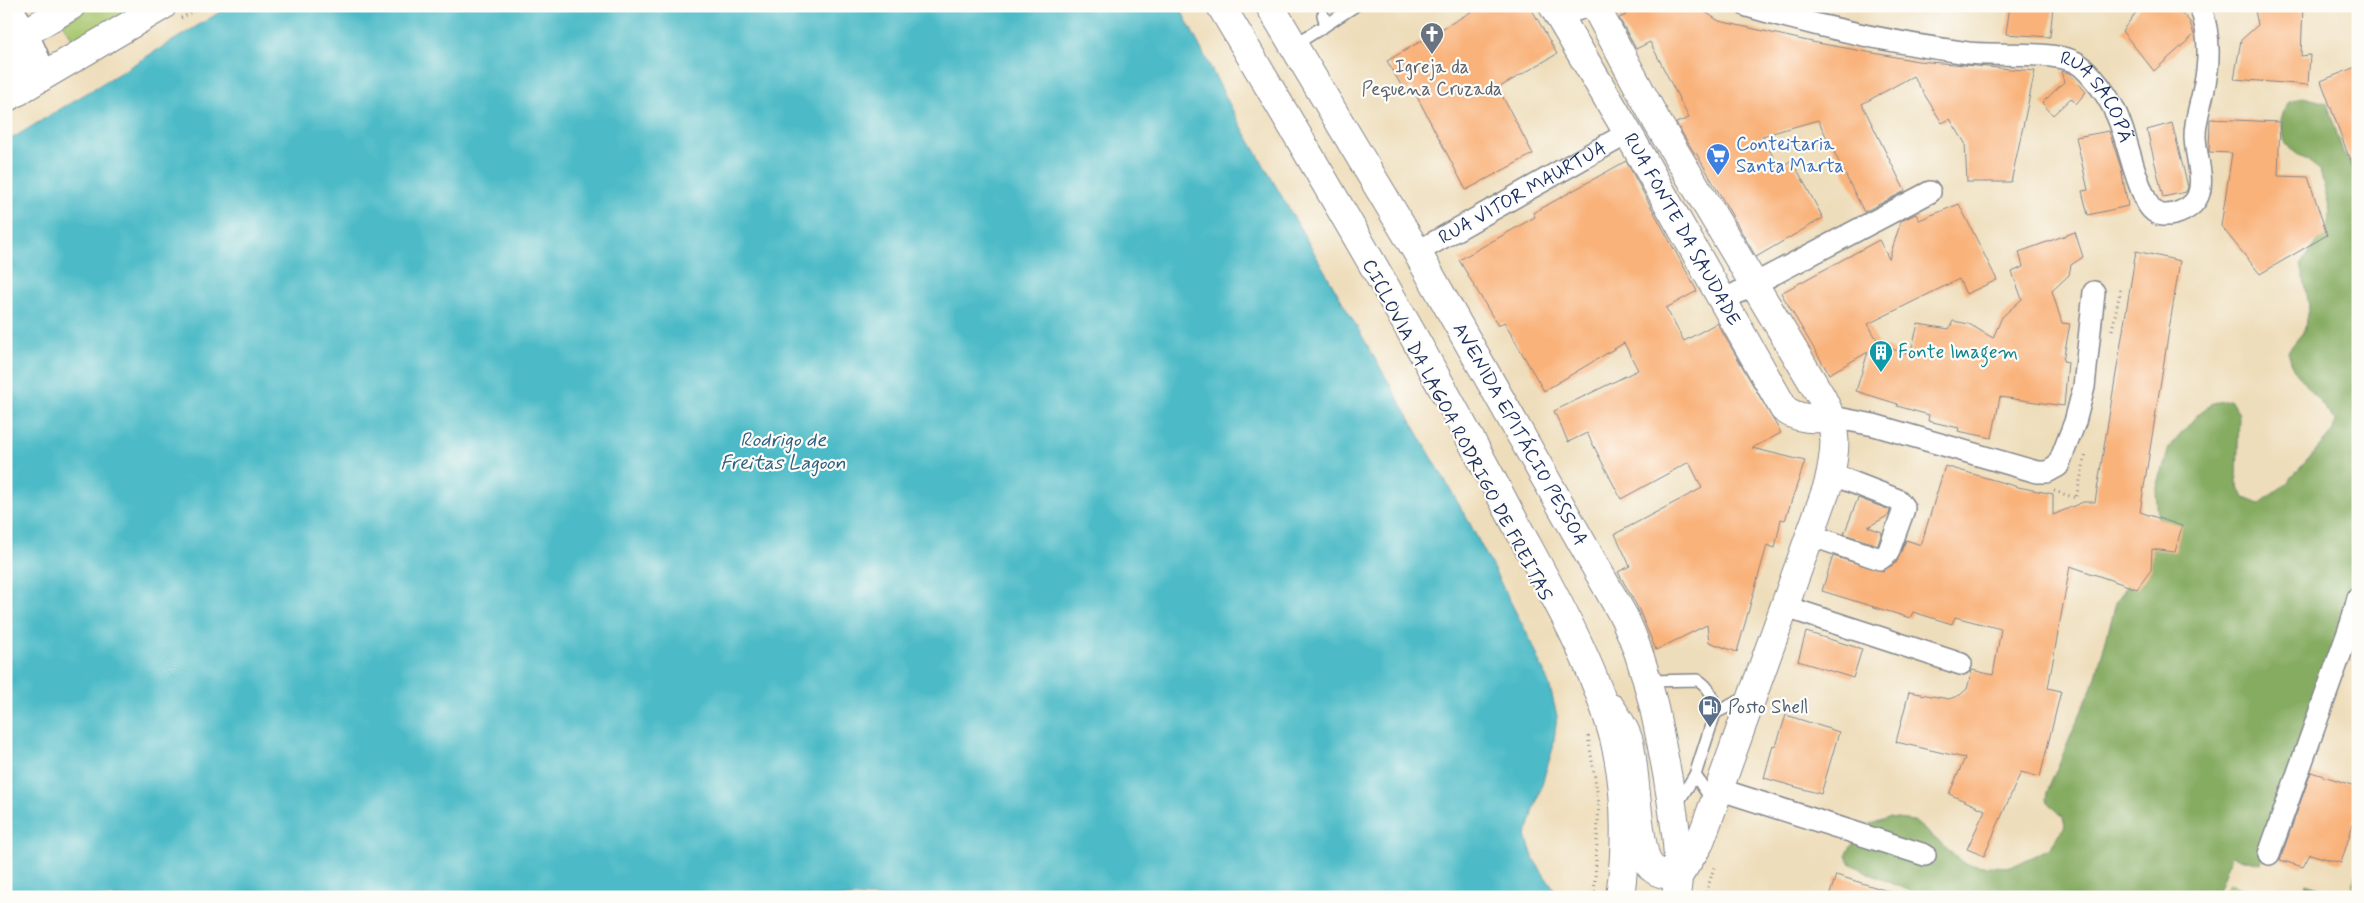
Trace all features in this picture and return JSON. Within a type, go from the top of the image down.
[{"type":"main road","points":[[17,38],[71,6]]},
{"type":"main road","points":[[12,95],[162,6]]},
{"type":"main road","points":[[1222,6],[1452,403],[1570,626],[1600,694],[1621,771],[1624,819],[1620,897]]},
{"type":"main road","name":"AVENIDA EPITÁCIO PESSOA","points":[[1270,6],[1292,46],[1417,252],[1624,617],[1638,646],[1673,810],[1678,891]]},
{"type":"main road","name":"RUA FONTE DA SAUDADE","points":[[1595,6],[1656,120],[1832,418],[1835,441],[1831,474],[1699,844],[1678,891]]},
{"type":"main road","name":"RUA FONTE DA SAUDADE","points":[[1556,11],[1628,132],[1784,409],[1794,416],[1803,418],[1832,418]]},
{"type":"main road","points":[[6,50],[14,57],[21,70],[12,95]]},
{"type":"main road","points":[[1600,694],[1617,716],[1629,742],[1642,839],[1648,863],[1663,874],[1678,891]]},
{"type":"street","points":[[12,6],[17,38],[46,76]]},
{"type":"street","points":[[1556,11],[1588,6]]},
{"type":"street","name":"RUA SACOPÃ","points":[[1747,6],[1898,43],[1971,53],[2053,57],[2075,62],[2097,83],[2114,106],[2129,145],[2145,200],[2151,209],[2162,215],[2178,212],[2187,207],[2194,202],[2200,188],[2195,136],[2209,64],[2207,31],[2200,6]]},
{"type":"street","name":"RUA VITOR MAURTUA","points":[[1417,252],[1628,132]]},
{"type":"street","points":[[1722,301],[1753,283],[1930,192]]},
{"type":"street","points":[[1832,418],[1874,425],[2022,468],[2044,473],[2052,471],[2058,466],[2065,452],[2084,387],[2094,292]]},
{"type":"street","points":[[1810,534],[1880,559],[1888,553],[1903,512],[1904,508],[1898,500],[1831,474]]},
{"type":"street","points":[[2269,854],[2351,624],[2358,598]]},
{"type":"street","points":[[1783,606],[1961,664]]},
{"type":"street","points":[[1716,796],[1925,855]]},
{"type":"lane","points":[[1292,46],[1324,20],[1355,6]]},
{"type":"lane","points":[[1647,681],[1698,680],[1705,684],[1715,704],[1715,713],[1695,775],[1673,810]]},
{"type":"lane","points":[[1715,713],[1752,695]]},
{"type":"lane","points":[[1695,775],[1716,796]]},
{"type":"path","points":[[2111,335],[2121,287]]},
{"type":"path","points":[[2048,490],[2076,498],[2086,450]]},
{"type":"path","points":[[1586,726],[1599,804],[1594,897]]},
{"type":"path","points":[[1706,897],[1717,860]]},
{"type":"green space","points":[[93,6],[149,6],[78,48],[63,23]]},
{"type":"green space","points":[[2303,97],[2327,103],[2343,152],[2358,171],[2358,583],[2348,619],[2260,863],[2231,856],[2216,897],[1925,897],[1865,872],[1850,863],[1846,855],[1863,827],[1888,818],[1914,821],[1967,865],[2011,867],[2050,848],[2065,826],[2063,817],[2046,800],[2047,792],[2095,679],[2117,600],[2139,570],[2158,518],[2156,491],[2169,448],[2198,414],[2213,403],[2230,400],[2239,414],[2237,482],[2244,498],[2259,504],[2287,483],[2333,431],[2335,421],[2293,368],[2288,351],[2304,331],[2309,305],[2301,264],[2327,229],[2330,211],[2320,170],[2285,144],[2281,119],[2287,103]]},
{"type":"green space","points":[[2358,870],[2358,897],[2348,897]]},
{"type":"green space","points":[[2306,883],[2348,897],[2301,897]]},
{"type":"green space","points":[[2229,884],[2269,897],[2224,897]]},
{"type":"water","name":"Rodrigo de Freitas Lagoon","points":[[230,6],[1179,6],[1235,115],[1469,522],[1533,645],[1550,687],[1557,716],[1553,748],[1526,836],[1534,860],[1559,897],[6,897],[6,142]]},
{"type":"building","points":[[1481,6],[1530,6],[1557,54],[1498,88],[1533,154],[1466,190],[1412,87],[1405,92],[1387,61]]},
{"type":"building","points":[[1622,6],[1696,6],[1719,21],[1812,42],[1918,61],[2035,71],[2011,182],[1967,182],[1965,143],[1950,119],[1942,123],[1913,76],[1862,104],[1905,191],[1864,212],[1818,120],[1762,136],[1779,168],[1792,160],[1823,218],[1756,257],[1696,153],[1676,123],[1689,118],[1650,42],[1636,49],[1619,18],[1626,15]]},
{"type":"building","points":[[2010,6],[2053,6],[2050,37],[2006,34]]},
{"type":"building","points":[[2141,6],[2176,6],[2190,22],[2194,35],[2154,71],[2122,31]]},
{"type":"building","points":[[2254,6],[2303,6],[2301,56],[2310,55],[2308,85],[2234,79],[2241,40],[2258,25]]},
{"type":"building","points":[[2358,66],[2358,176],[2356,176],[2321,81]]},
{"type":"building","points":[[2061,71],[2069,73],[2086,92],[2076,104],[2071,98],[2053,115],[2042,103],[2064,82]]},
{"type":"building","points":[[2210,119],[2280,122],[2278,176],[2308,177],[2327,235],[2260,274],[2221,226],[2232,153],[2209,152]]},
{"type":"building","points":[[2172,123],[2188,187],[2186,192],[2163,197],[2147,130]]},
{"type":"building","points":[[2109,131],[2121,168],[2128,206],[2088,215],[2082,191],[2088,190],[2076,137]]},
{"type":"building","points":[[1626,161],[1697,291],[1666,308],[1684,341],[1717,323],[1781,433],[1752,448],[1805,461],[1785,520],[1781,519],[1775,548],[1767,545],[1737,652],[1709,642],[1707,625],[1656,650],[1639,610],[1618,572],[1630,566],[1615,534],[1702,488],[1689,462],[1621,499],[1587,433],[1568,442],[1554,411],[1638,370],[1624,343],[1544,391],[1504,322],[1498,326],[1459,260],[1535,217],[1533,213]]},
{"type":"building","points":[[1959,204],[1997,280],[1966,294],[1959,279],[1868,324],[1880,345],[1910,355],[1918,324],[1949,329],[1953,321],[1969,324],[1993,338],[2002,317],[2022,299],[2012,272],[2023,267],[2019,252],[2075,232],[2083,257],[2071,265],[2069,275],[2052,291],[2062,323],[2070,324],[2063,361],[2068,362],[2064,406],[2000,397],[1992,438],[1958,431],[1959,428],[1928,421],[1929,415],[1856,391],[1868,352],[1829,374],[1781,293],[1879,240],[1889,259],[1901,221],[1916,214],[1919,220]]},
{"type":"building","points":[[2136,251],[2180,261],[2140,512],[2182,526],[2175,552],[2152,549],[2151,570],[2137,589],[2070,566],[2048,688],[2061,691],[2040,777],[2021,772],[1984,856],[1967,849],[1985,810],[1949,794],[1965,758],[1896,742],[1909,692],[1949,699],[1960,695],[1967,689],[1972,670],[1993,675],[2001,629],[1955,617],[1952,624],[1913,612],[1910,618],[1822,591],[1833,556],[1882,571],[1896,563],[1906,540],[1921,545],[1945,466],[2018,487],[2053,494],[2053,515],[2083,502],[2095,502]]},
{"type":"building","points":[[1858,498],[1890,510],[1889,515],[1868,527],[1882,532],[1878,545],[1844,534]]},
{"type":"building","points":[[1806,632],[1862,649],[1853,678],[1798,661]]},
{"type":"building","points":[[1786,715],[1839,732],[1821,794],[1764,778],[1773,745],[1776,746]]},
{"type":"building","points":[[2311,772],[2358,787],[2358,808],[2341,863],[2310,854],[2303,867],[2280,860]]},
{"type":"building","points":[[1836,875],[1894,893],[1894,897],[1829,897]]},
{"type":"place","name":"Igreja da Pequena Cruzada","points":[[1432,55]]},
{"type":"place","name":"Conteitaria Santa Marta","points":[[1718,176]]},
{"type":"place","name":"Fonte Imagem","points":[[1881,373]]},
{"type":"place","name":"Posto Shell","points":[[1710,728]]}]
